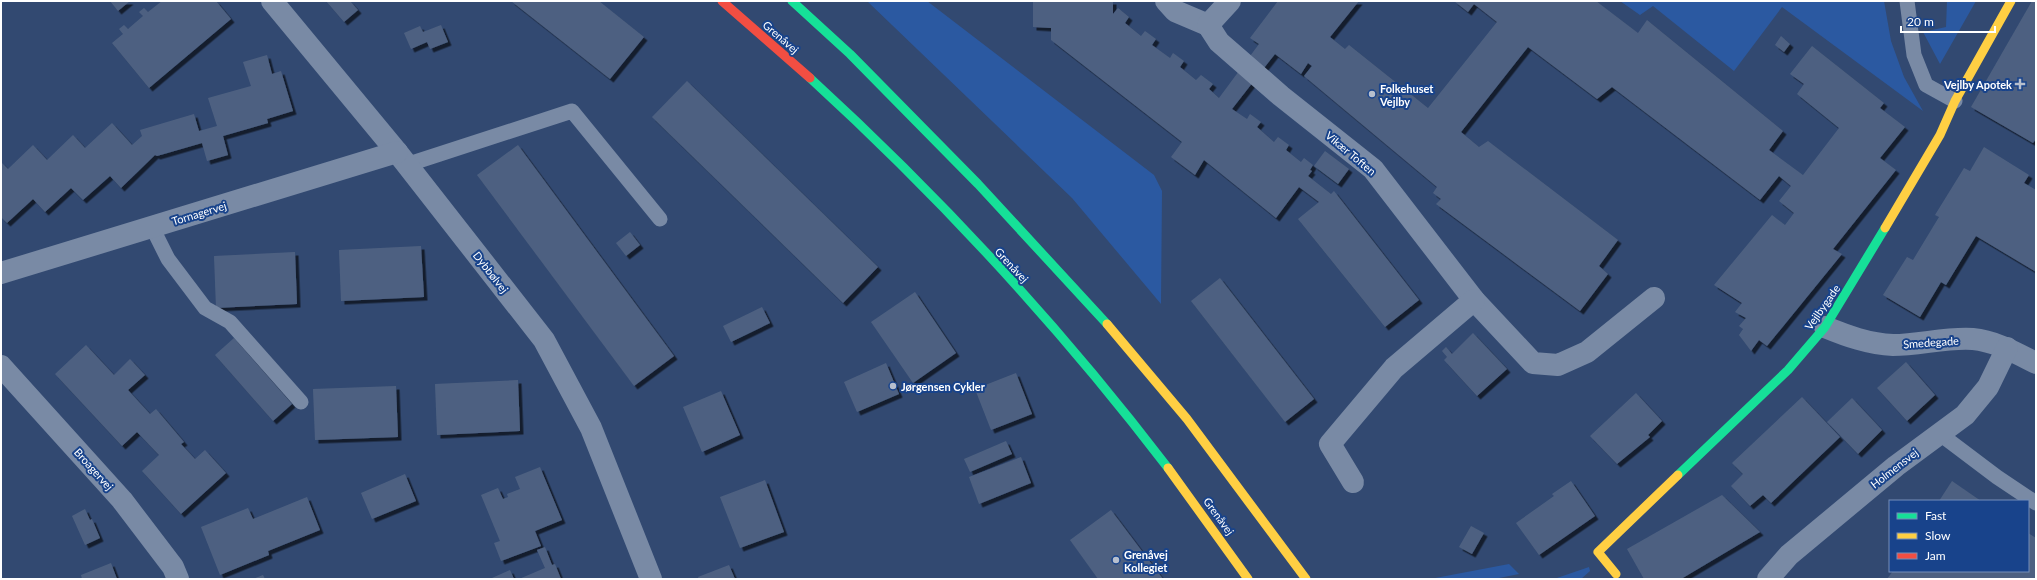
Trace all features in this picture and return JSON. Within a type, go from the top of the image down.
[{"type":"main road","name":"Grenåvej","points":[[722,1],[819,86],[946,213],[1064,340],[1154,448],[1218,535],[1248,579]]},
{"type":"main road","points":[[792,1],[850,54],[978,184],[1096,311],[1187,419],[1306,579]]},
{"type":"main road","name":"Vejlbygade","points":[[1616,574],[1598,552],[1788,370],[1825,327],[1940,136],[1955,101],[2011,1]]},
{"type":"street","name":"Dybbølvej","points":[[272,1],[402,158],[544,340],[592,428],[651,579]]},
{"type":"street","points":[[1166,1],[1175,10],[1208,25],[1230,1]]},
{"type":"street","name":"Vikær Toften","points":[[1208,25],[1219,42],[1280,96],[1373,169],[1474,300],[1533,363],[1558,365],[1587,352],[1654,298]]},
{"type":"street","name":"Tornagervej","points":[[1,273],[152,227],[402,158]]},
{"type":"street","points":[[1353,482],[1330,444],[1394,368],[1474,300]]},
{"type":"street","name":"Smedegade","points":[[1825,327],[1866,342],[1894,345],[1943,339],[1974,339],[2006,348],[2036,362]]},
{"type":"street","name":"Holmensvej","points":[[1768,579],[1789,555],[1896,466],[1965,415],[1988,387],[2006,348]]},
{"type":"street","name":"Broagervej","points":[[1,366],[122,500],[173,566],[178,579]]},
{"type":"lane","points":[[1907,1],[1914,55],[1926,85],[1955,101]]},
{"type":"lane","points":[[402,158],[572,110],[660,219]]},
{"type":"lane","points":[[152,227],[168,259],[205,308],[230,322],[301,402]]},
{"type":"lane","points":[[1940,434],[1997,478],[2036,503]]},
{"type":"shaded area","points":[[867,1],[927,1],[1154,175],[1162,191],[1161,304],[1072,198]]},
{"type":"shaded area","points":[[1620,1],[1884,1],[1891,41],[1904,77],[1923,111],[1782,7],[1734,71],[1653,6],[1640,15]]},
{"type":"shaded area","points":[[1947,1],[1976,1],[1940,64],[1923,32],[1946,27]]},
{"type":"shaded area","points":[[1509,564],[1519,574],[1494,579],[1430,579]]},
{"type":"shaded area","points":[[1589,567],[1590,571],[1581,579],[1554,579]]},
{"type":"building","points":[[110,1],[130,1],[118,11]]},
{"type":"building","points":[[162,1],[216,1],[231,19],[149,88],[112,43],[123,34],[119,29],[124,25],[128,29],[143,16],[139,12],[144,8],[148,12]]},
{"type":"building","points":[[326,1],[350,1],[358,10],[344,22]]},
{"type":"building","points":[[511,1],[599,1],[644,37],[610,79]]},
{"type":"building","points":[[1033,1],[1113,1],[1113,14],[1118,8],[1129,17],[1125,23],[1141,36],[1145,31],[1156,39],[1152,45],[1170,58],[1173,53],[1184,61],[1180,67],[1196,80],[1201,75],[1213,84],[1209,89],[1219,98],[1259,44],[1250,38],[1278,1],[1359,1],[1330,37],[1345,49],[1349,45],[1428,108],[1497,22],[1474,4],[1468,12],[1454,1],[1596,1],[1638,33],[1647,20],[1783,131],[1769,150],[1803,175],[1839,128],[1797,94],[1804,84],[1790,74],[1812,46],[1884,103],[1880,108],[1905,127],[1880,158],[1896,170],[1833,249],[1842,254],[1767,346],[1759,340],[1751,351],[1739,335],[1743,329],[1739,326],[1746,318],[1735,312],[1742,303],[1714,285],[1772,215],[1785,225],[1794,213],[1779,201],[1791,186],[1779,176],[1760,200],[1612,87],[1597,99],[1528,47],[1461,132],[1479,147],[1488,141],[1618,240],[1599,266],[1608,274],[1580,311],[1436,204],[1441,199],[1433,193],[1437,187],[1304,76],[1312,66],[1308,63],[1301,74],[1275,54],[1232,109],[1247,119],[1250,114],[1261,122],[1257,127],[1274,142],[1278,137],[1289,145],[1286,150],[1301,162],[1304,158],[1313,165],[1310,170],[1312,171],[1308,176],[1331,194],[1334,191],[1419,300],[1385,327],[1298,219],[1319,202],[1299,187],[1276,218],[1204,160],[1195,175],[1171,157],[1182,142],[1051,40],[1051,28],[1033,27]]},
{"type":"building","points":[[2032,1],[2036,1],[2036,139],[2033,143],[1971,107]]},
{"type":"building","points":[[441,25],[448,42],[430,49],[427,42],[411,49],[404,33],[420,26],[423,32]]},
{"type":"building","points":[[1781,36],[1790,44],[1784,52],[1775,45]]},
{"type":"building","points":[[267,55],[272,74],[281,71],[293,111],[267,119],[268,123],[223,136],[228,155],[207,161],[202,143],[157,156],[155,155],[121,188],[110,176],[83,200],[71,188],[45,212],[33,199],[7,223],[1,217],[1,162],[8,169],[33,145],[47,160],[73,135],[85,148],[112,123],[132,145],[142,136],[140,130],[194,114],[199,131],[217,126],[208,98],[251,86],[243,62]]},
{"type":"building","points":[[687,81],[878,267],[843,303],[652,117]]},
{"type":"building","points":[[518,145],[674,356],[634,386],[477,175]]},
{"type":"building","points":[[1984,147],[2029,175],[2024,183],[2036,190],[2036,272],[1976,236],[1946,285],[1941,282],[1920,317],[1883,295],[1907,257],[1913,260],[1939,217],[1935,215],[1964,168],[1970,171]]},
{"type":"building","points":[[1325,151],[1349,169],[1338,184],[1314,166]]},
{"type":"building","points":[[630,232],[640,245],[626,256],[616,243]]},
{"type":"building","points":[[421,246],[424,297],[341,301],[339,250]]},
{"type":"building","points":[[295,252],[297,304],[216,308],[214,256]]},
{"type":"building","points":[[1220,278],[1314,399],[1285,422],[1191,301]]},
{"type":"building","points":[[915,292],[956,353],[913,383],[871,322]]},
{"type":"building","points":[[762,307],[770,323],[731,342],[723,326]]},
{"type":"building","points":[[1473,333],[1507,369],[1477,396],[1444,360],[1447,357],[1442,351],[1446,347],[1452,354]]},
{"type":"building","points":[[234,338],[292,404],[273,421],[215,355]]},
{"type":"building","points":[[86,345],[114,375],[130,359],[145,375],[128,390],[150,414],[156,409],[184,442],[181,444],[195,459],[205,450],[226,473],[181,514],[142,471],[159,455],[137,432],[122,446],[55,374]]},
{"type":"building","points":[[1906,362],[1935,395],[1907,421],[1877,388]]},
{"type":"building","points":[[886,363],[899,394],[857,412],[844,382]]},
{"type":"building","points":[[1016,373],[1032,414],[991,430],[975,389]]},
{"type":"building","points":[[518,380],[520,431],[437,435],[435,384]]},
{"type":"building","points":[[396,386],[398,437],[315,440],[313,389]]},
{"type":"building","points":[[721,391],[740,435],[702,452],[683,407]]},
{"type":"building","points":[[1636,393],[1662,421],[1648,435],[1650,437],[1617,464],[1590,436]]},
{"type":"building","points":[[1802,397],[1840,437],[1771,503],[1763,495],[1750,506],[1731,486],[1743,474],[1732,463]]},
{"type":"building","points":[[1852,398],[1882,430],[1858,454],[1827,422]]},
{"type":"building","points":[[1006,441],[1012,454],[970,472],[964,459]]},
{"type":"building","points":[[1021,457],[1031,483],[979,504],[969,477]]},
{"type":"building","points":[[540,467],[562,520],[535,531],[541,546],[501,561],[494,543],[500,541],[481,495],[498,488],[503,499],[508,497],[507,494],[520,489],[515,477]]},
{"type":"building","points":[[405,474],[416,501],[372,519],[361,493]]},
{"type":"building","points":[[765,480],[784,532],[740,548],[720,497]]},
{"type":"building","points":[[1571,481],[1595,516],[1539,555],[1516,523],[1554,496],[1552,494]]},
{"type":"building","points":[[1952,481],[1980,500],[1940,500]]},
{"type":"building","points":[[1722,495],[1760,532],[1681,579],[1644,579],[1627,549]]},
{"type":"building","points":[[307,497],[320,530],[268,551],[269,555],[220,575],[201,527],[248,508],[253,519]]},
{"type":"building","points":[[85,509],[90,520],[92,519],[100,538],[85,545],[72,516]]},
{"type":"building","name":"Grenåvej Kollegiet","points":[[1111,510],[1163,579],[1098,579],[1070,540]]},
{"type":"building","points":[[1471,526],[1484,533],[1472,554],[1459,547]]},
{"type":"building","points":[[2029,534],[2036,538],[2036,579],[1887,579],[1892,572],[2029,572]]},
{"type":"building","points":[[545,547],[552,565],[555,564],[561,579],[519,579],[545,568],[537,550]]},
{"type":"building","points":[[111,563],[117,579],[82,579],[81,575]]},
{"type":"building","points":[[729,565],[735,579],[699,579],[698,577]]},
{"type":"building","points":[[510,570],[514,579],[492,579],[492,578]]},
{"type":"building","points":[[263,575],[265,579],[253,579]]},
{"type":"traffic: fast","points":[[792,1],[850,54],[978,184],[1107,324]]},
{"type":"traffic: fast","points":[[810,78],[906,169],[998,265],[1085,365],[1168,468]]},
{"type":"traffic: fast","points":[[1678,475],[1788,370],[1825,327],[1885,228]]},
{"type":"traffic: slow","points":[[1885,228],[1940,135],[1955,101],[2011,1]]},
{"type":"traffic: slow","points":[[1107,324],[1187,419],[1306,579]]},
{"type":"traffic: slow","points":[[1168,468],[1248,579]]},
{"type":"traffic: slow","points":[[1616,574],[1598,552],[1678,475]]},
{"type":"traffic: jam","points":[[722,1],[810,78]]},
{"type":"place","name":"Vejlby Apotek","points":[[2020,84]]},
{"type":"place","name":"Folkehuset Vejlby","points":[[1372,94]]},
{"type":"place","name":"Jørgensen Cykler","points":[[893,386]]},
{"type":"place","name":"Grenåvej Kollegiet","points":[[1116,560]]}]
